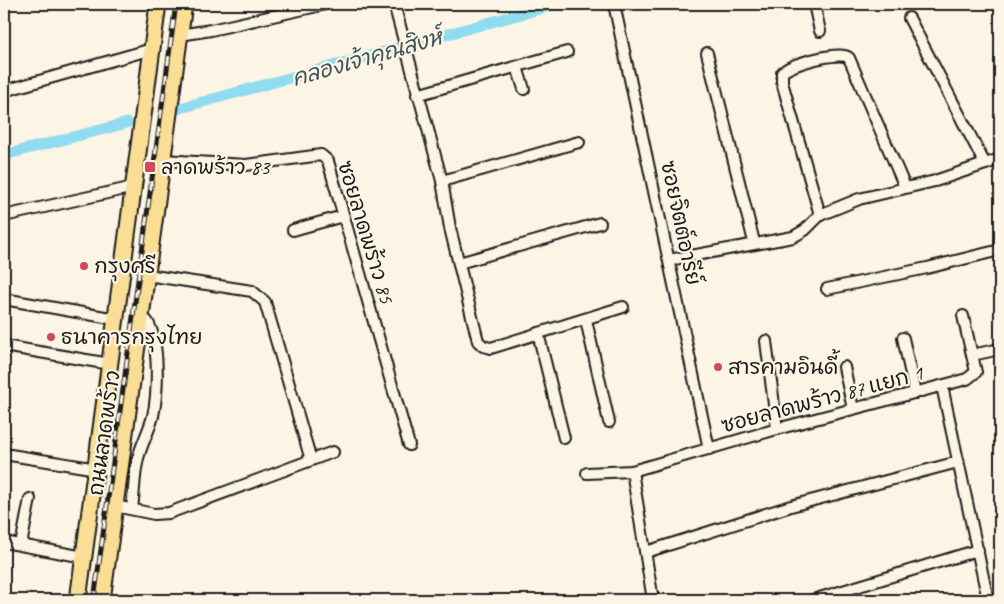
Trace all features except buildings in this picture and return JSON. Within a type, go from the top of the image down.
[{"type":"main road","name":"ถนนลาดพร้าว","points":[[78,600],[158,4]]},
{"type":"main road","name":"ถนนลาดพร้าว","points":[[102,600],[184,4]]},
{"type":"street","points":[[180,35],[211,30],[326,4]]},
{"type":"street","points":[[394,4],[417,95],[442,181],[450,228],[478,340],[483,346],[491,348],[623,307]]},
{"type":"street","name":"ซอยจิตต์อารีย์","points":[[614,4],[709,449]]},
{"type":"street","points":[[814,4],[820,31]]},
{"type":"street","points":[[909,18],[985,164]]},
{"type":"street","points":[[4,91],[152,49]]},
{"type":"street","points":[[417,95],[567,52]]},
{"type":"street","points":[[707,53],[754,242]]},
{"type":"street","points":[[820,215],[782,82],[782,73],[790,67],[840,54],[849,58],[905,187]]},
{"type":"street","points":[[517,67],[524,89]]},
{"type":"street","points":[[442,181],[579,142]]},
{"type":"street","name":"ซอยลาดพร้าว 85","points":[[163,160],[246,165],[321,155],[328,161],[408,445]]},
{"type":"street","points":[[669,260],[754,242],[793,237],[805,230],[820,215],[859,199],[935,181],[1000,159]]},
{"type":"street","points":[[4,216],[134,187]]},
{"type":"street","points":[[293,230],[344,216]]},
{"type":"street","points":[[459,263],[600,223]]},
{"type":"street","points":[[827,288],[928,268],[1000,250]]},
{"type":"street","points":[[147,275],[252,291],[260,295],[265,302],[311,460]]},
{"type":"street","points":[[4,299],[116,319]]},
{"type":"street","points":[[963,316],[972,355],[1000,349]]},
{"type":"street","points":[[132,509],[141,444],[148,432],[153,414],[155,395],[156,354],[154,336],[147,321],[140,320]]},
{"type":"street","points":[[586,320],[609,422]]},
{"type":"street","points":[[538,333],[564,438]]},
{"type":"street","points":[[903,338],[915,393]]},
{"type":"street","points":[[766,341],[776,429]]},
{"type":"street","points":[[4,346],[110,364]]},
{"type":"street","name":"ซอยลาดพร้าว 87 แยก 1","points":[[587,473],[632,471],[852,408],[942,386],[973,376],[976,372],[972,355]]},
{"type":"street","points":[[844,367],[852,408]]},
{"type":"street","points":[[942,386],[988,600]]},
{"type":"street","points":[[115,506],[154,514],[168,513],[332,452]]},
{"type":"street","points":[[4,454],[96,469]]},
{"type":"street","points":[[646,552],[791,506],[958,462]]},
{"type":"street","points":[[632,471],[654,600]]},
{"type":"street","points":[[21,545],[30,499]]},
{"type":"street","points":[[4,542],[84,558]]},
{"type":"street","points":[[813,600],[978,550]]},
{"type":"waterway","name":"คลองเจ้าคุณสิงห์","points":[[177,109],[557,4]]},
{"type":"waterway","name":"คลองเจ้าคุณสิงห์","points":[[4,155],[127,123]]},
{"type":"railway","points":[[94,600],[176,4]]},
{"type":"place","name":"ลาดพร้าว 83","points":[[150,167]]},
{"type":"place","name":"กรุงศรี","points":[[84,266]]},
{"type":"place","name":"ธนาคารกรุงไทย","points":[[51,337]]},
{"type":"place","name":"สารคามอินดี้","points":[[718,367]]}]
